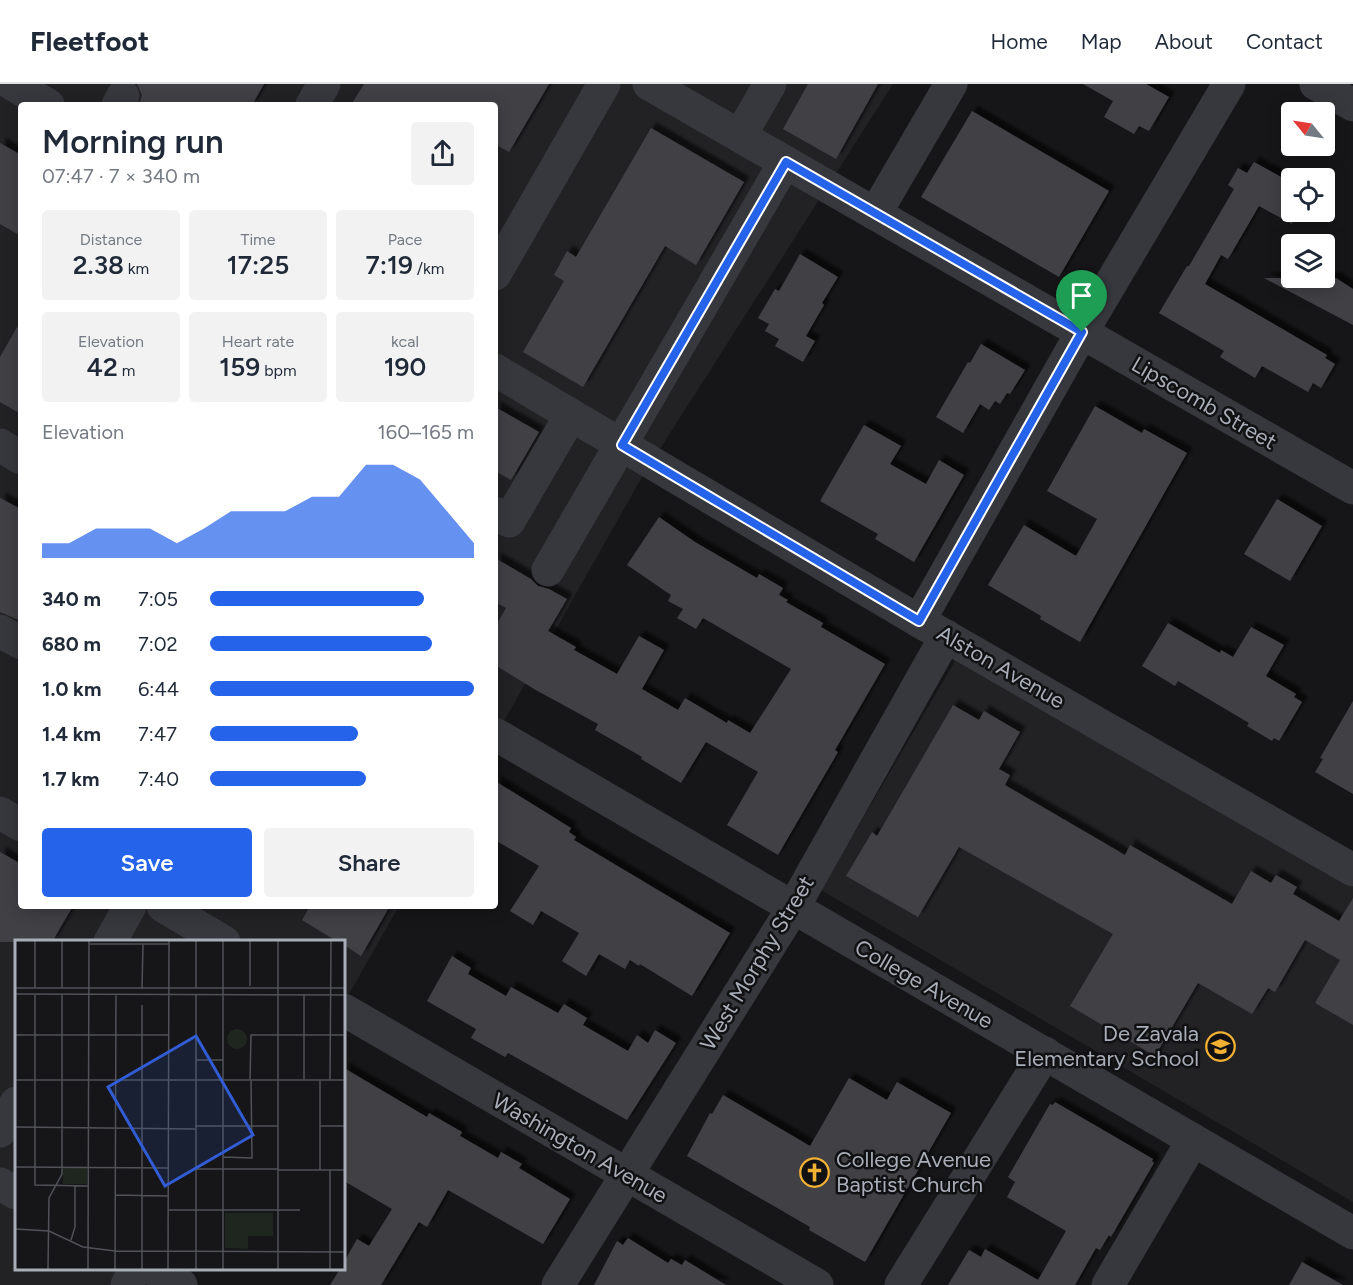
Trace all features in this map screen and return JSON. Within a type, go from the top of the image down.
[{"type":"street","points":[[12,84],[43,102]]},
{"type":"street","points":[[314,102],[324,84]]},
{"type":"street","points":[[498,269],[604,84]]},
{"type":"street","name":"Lipscomb Street","points":[[649,84],[1353,488]]},
{"type":"street","points":[[740,136],[770,84]]},
{"type":"street","points":[[867,209],[927,84]]},
{"type":"street","points":[[867,209],[951,84]]},
{"type":"street","name":"West Morphy Street","points":[[558,1285],[793,908],[1082,332],[1229,84]]},
{"type":"street","points":[[1316,84],[1353,105]]},
{"type":"street","points":[[548,570],[786,162]]},
{"type":"street","name":"Alston Avenue","points":[[498,372],[933,628],[1353,870]]},
{"type":"street","points":[[498,515],[509,521],[572,415]]},
{"type":"street","points":[[0,446],[18,456]]},
{"type":"street","points":[[0,631],[18,641]]},
{"type":"street","name":"College Avenue","points":[[498,736],[1353,1233]]},
{"type":"street","points":[[111,940],[128,909]]},
{"type":"street","points":[[168,909],[221,940]]},
{"type":"street","name":"Washington Avenue","points":[[345,1011],[817,1285]]},
{"type":"street","points":[[901,1285],[1045,1053]]},
{"type":"street","points":[[0,1131],[15,1105]]},
{"type":"street","points":[[1108,1285],[1193,1140]]},
{"type":"street","points":[[0,1184],[15,1192]]},
{"type":"street","points":[[127,1285],[134,1270]]},
{"type":"street","points":[[154,1270],[181,1285]]},
{"type":"shaded area","points":[[0,84],[893,84],[642,477],[498,732],[498,102],[18,102],[18,909],[397,909],[345,1001],[345,940],[15,940],[15,1270],[192,1270],[184,1285],[0,1285]]},
{"type":"shaded area","name":"De Zavala Elementary School","points":[[955,661],[1353,887],[1353,1202],[821,890]]},
{"type":"building","points":[[137,84],[264,84],[254,102],[140,102],[142,95]]},
{"type":"building","points":[[364,84],[549,84],[509,152],[498,146],[498,102],[353,102]]},
{"type":"building","points":[[808,84],[878,84],[836,159],[783,129]]},
{"type":"building","points":[[1083,84],[1146,84],[1169,97],[1149,131],[1139,126],[1134,134],[1104,117],[1113,101]]},
{"type":"building","points":[[972,111],[1109,191],[1059,277],[921,197]]},
{"type":"building","points":[[651,128],[744,182],[696,265],[665,246],[583,387],[523,352],[564,281],[554,275],[567,251],[576,257]]},
{"type":"building","points":[[0,143],[18,153],[18,234],[0,224]]},
{"type":"building","points":[[1254,162],[1281,177],[1281,218],[1259,206],[1228,259],[1221,255],[1205,284],[1327,355],[1325,358],[1335,364],[1321,388],[1313,383],[1308,392],[1262,366],[1255,378],[1220,357],[1224,351],[1159,313],[1234,189],[1228,185],[1238,168],[1247,173]]},
{"type":"building","points":[[800,254],[838,277],[806,336],[815,341],[803,362],[775,346],[779,339],[765,331],[769,324],[758,318],[775,289],[779,291]]},
{"type":"building","points":[[1264,278],[1281,278],[1281,287]]},
{"type":"building","points":[[1336,278],[1353,289],[1353,325],[1283,288],[1335,288]]},
{"type":"building","points":[[18,325],[18,412],[0,402],[0,357]]},
{"type":"building","points":[[981,344],[1025,370],[1010,394],[1007,393],[1000,404],[995,401],[989,410],[980,404],[963,433],[936,417]]},
{"type":"building","points":[[1095,406],[1142,433],[1144,429],[1187,453],[1080,642],[988,585],[1024,525],[1076,556],[1097,519],[1047,491]]},
{"type":"building","points":[[498,409],[539,432],[511,480],[498,473]]},
{"type":"building","points":[[864,425],[901,446],[890,464],[926,484],[939,460],[964,475],[914,562],[875,539],[878,534],[820,501]]},
{"type":"building","points":[[0,498],[18,507],[18,620],[0,612]]},
{"type":"building","points":[[1277,499],[1322,526],[1290,581],[1244,554]]},
{"type":"building","points":[[659,517],[695,542],[757,578],[759,574],[783,588],[779,595],[788,600],[786,602],[823,623],[821,627],[885,664],[835,750],[838,752],[778,855],[727,825],[758,772],[706,742],[681,783],[595,730],[598,724],[498,667],[498,622],[506,608],[498,604],[498,560],[531,579],[538,586],[567,599],[548,631],[576,647],[574,650],[617,674],[639,636],[664,650],[642,689],[678,710],[685,698],[727,723],[728,720],[750,733],[791,669],[703,618],[696,629],[677,618],[683,609],[668,601],[671,595],[627,565]]},
{"type":"building","points":[[1168,623],[1220,653],[1221,650],[1233,657],[1251,627],[1284,645],[1266,676],[1296,694],[1294,697],[1302,702],[1279,741],[1274,738],[1272,741],[1247,726],[1249,723],[1178,681],[1175,686],[1142,666]]},
{"type":"building","points":[[1353,701],[1353,794],[1315,772],[1323,759],[1320,758]]},
{"type":"building","points":[[953,705],[979,720],[984,711],[1020,732],[999,769],[1010,775],[1005,785],[1125,855],[1130,845],[1232,904],[1251,871],[1271,883],[1276,875],[1297,887],[1293,894],[1339,921],[1353,898],[1353,1025],[1315,1003],[1340,960],[1305,940],[1275,992],[1268,988],[1252,1014],[1198,983],[1155,1056],[1070,1006],[1113,934],[959,847],[918,917],[846,876],[872,832],[877,836]]},
{"type":"building","points":[[498,783],[571,828],[569,832],[576,837],[574,840],[730,933],[692,996],[640,964],[639,966],[630,960],[625,969],[599,954],[586,976],[562,961],[579,933],[541,911],[533,925],[510,911],[539,866],[498,842]]},
{"type":"building","points":[[0,852],[18,862],[18,909],[71,909],[53,940],[0,942]]},
{"type":"building","points":[[308,909],[388,909],[361,956],[345,946],[345,940],[335,940],[302,920]]},
{"type":"building","points":[[452,956],[471,968],[468,974],[506,996],[511,987],[558,1013],[564,1004],[587,1018],[583,1025],[628,1051],[637,1035],[648,1043],[655,1030],[676,1043],[627,1120],[508,1053],[505,1057],[471,1038],[476,1029],[427,1001]]},
{"type":"building","points":[[345,1069],[427,1117],[429,1113],[462,1132],[460,1136],[498,1158],[501,1152],[522,1164],[519,1168],[570,1199],[543,1244],[448,1190],[427,1227],[419,1222],[381,1285],[330,1285],[339,1270],[345,1270],[345,1260],[357,1239],[369,1246],[392,1209],[345,1182]]},
{"type":"building","name":"College Avenue Baptist Church","points":[[849,1078],[887,1100],[897,1082],[951,1113],[865,1262],[809,1230],[810,1227],[687,1156],[710,1113],[712,1114],[723,1095],[810,1146]]},
{"type":"building","points":[[1055,1102],[1153,1159],[1154,1163],[1111,1237],[1109,1235],[1100,1250],[1096,1248],[1075,1285],[948,1285],[969,1250],[981,1257],[985,1249],[1038,1280],[1066,1231],[1007,1197],[1015,1182],[1008,1177],[1050,1104],[1053,1105]]},
{"type":"building","points":[[628,1238],[668,1263],[671,1259],[682,1265],[685,1260],[726,1285],[594,1285],[617,1241],[623,1245]]},
{"type":"building","points":[[1302,1262],[1343,1285],[1289,1285]]},
{"type":"place","name":"De Zavala Elementary School","points":[[1220,1046]]},
{"type":"place","name":"College Avenue Baptist Church","points":[[815,1172]]},
{"type":"route","points":[[786,162],[1082,332],[919,621],[622,445],[786,162]]}]
